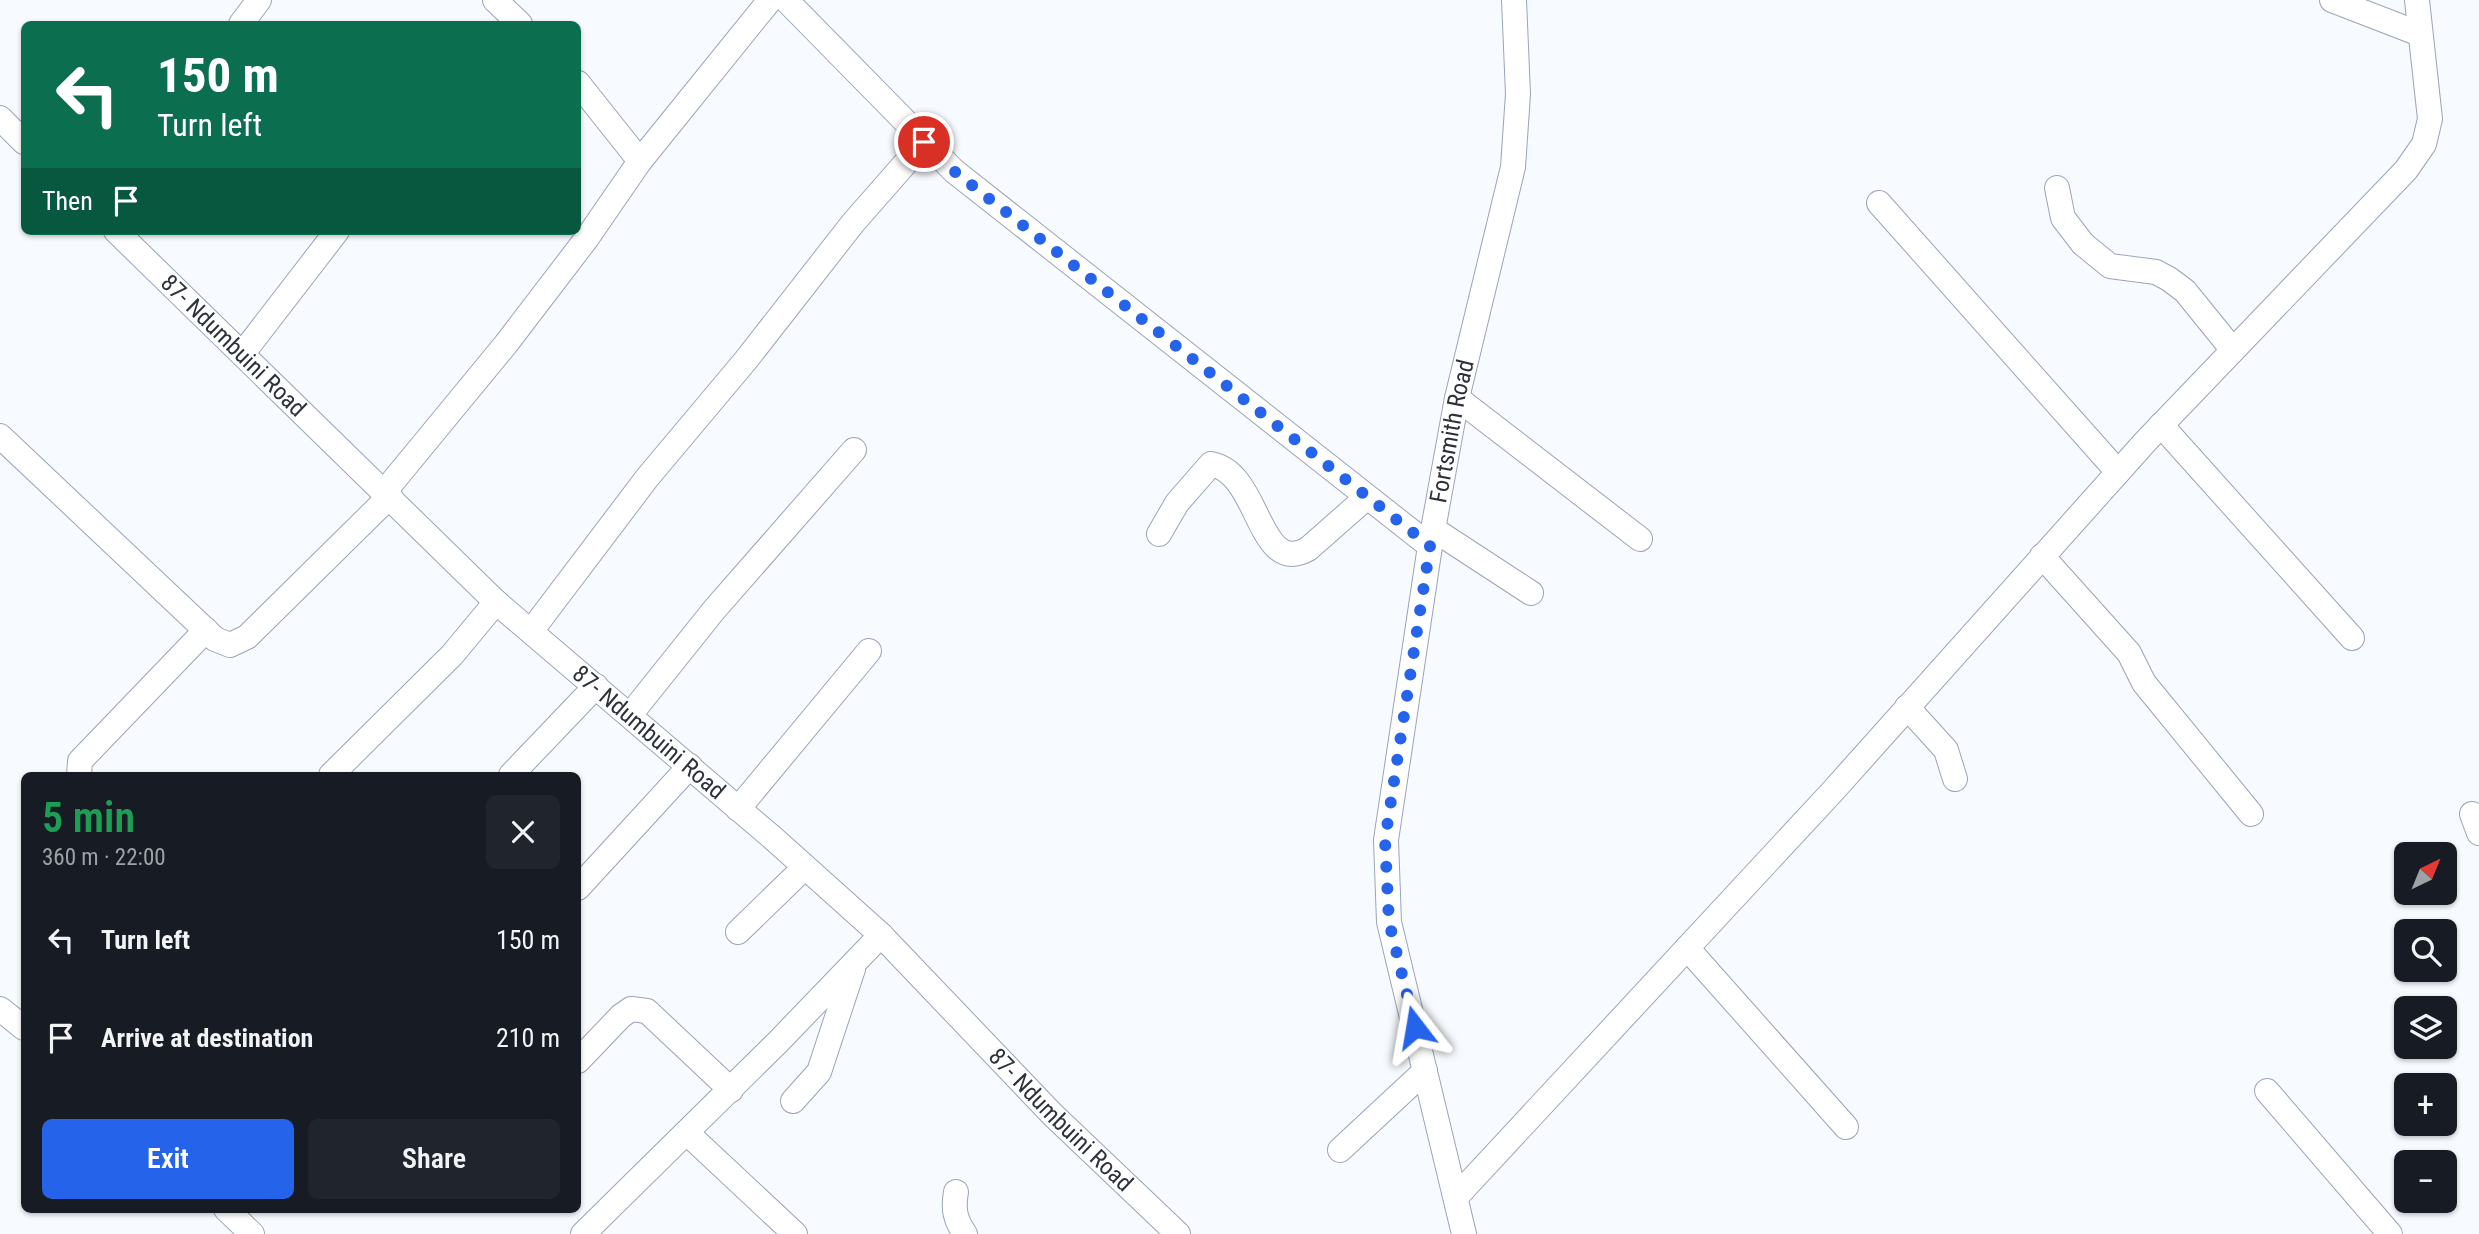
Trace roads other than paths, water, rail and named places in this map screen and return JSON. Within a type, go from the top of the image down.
[{"type":"street","points":[[243,21],[259,0]]},
{"type":"street","points":[[0,436],[206,630],[223,644],[238,643],[388,493],[506,345],[587,238],[640,161],[770,0]]},
{"type":"street","points":[[786,0],[954,171],[1366,498],[1531,593]]},
{"type":"street","name":"Fortsmith Road","points":[[1464,1234],[1389,922],[1385,840],[1432,538],[1457,398],[1513,167],[1518,94],[1514,0]]},
{"type":"street","points":[[2332,0],[2420,34]]},
{"type":"street","points":[[1456,1197],[1687,948],[2161,425],[2406,170],[2424,144],[2430,109],[2417,0]]},
{"type":"street","points":[[581,87],[640,161]]},
{"type":"street","points":[[0,118],[21,139]]},
{"type":"street","points":[[532,630],[647,478],[746,360],[853,223],[924,142]]},
{"type":"street","points":[[2057,188],[2063,218],[2083,244],[2110,266],[2155,272],[2169,279],[2185,291],[2232,349]]},
{"type":"street","points":[[1880,203],[2118,472]]},
{"type":"street","name":"87- Ndumbuini Road","points":[[120,235],[388,493],[496,602],[690,766],[881,935],[1165,1229]]},
{"type":"street","points":[[243,353],[334,235]]},
{"type":"street","points":[[1457,398],[1640,539]]},
{"type":"street","points":[[2161,425],[2352,638]]},
{"type":"street","points":[[630,715],[713,610],[855,450]]},
{"type":"street","points":[[1159,534],[1177,503],[1211,464],[1218,466],[1242,485],[1259,523],[1280,551],[1287,555],[1297,555],[1308,549],[1366,498]]},
{"type":"street","points":[[2042,556],[2129,653],[2144,683],[2251,814]]},
{"type":"street","points":[[334,772],[453,655],[496,602]]},
{"type":"street","points":[[79,772],[80,761],[206,630]]},
{"type":"street","points":[[738,809],[869,651]]},
{"type":"street","points":[[514,772],[596,686]]},
{"type":"street","points":[[1907,707],[1946,750],[1955,779]]},
{"type":"street","points":[[581,885],[690,766]]},
{"type":"street","points":[[738,932],[806,867]]},
{"type":"street","points":[[583,1234],[731,1090],[881,935]]},
{"type":"street","points":[[1687,948],[1846,1128]]},
{"type":"street","points":[[793,1101],[819,1072],[855,962]]},
{"type":"street","points":[[0,1009],[21,1026]]},
{"type":"street","points":[[581,1058],[621,1016],[631,1009],[647,1011],[731,1090]]},
{"type":"street","points":[[1340,1150],[1425,1071]]},
{"type":"street","points":[[2267,1091],[2390,1234]]},
{"type":"street","points":[[687,1133],[795,1234]]},
{"type":"street","points":[[956,1192],[955,1214],[965,1234]]},
{"type":"street","points":[[230,1213],[252,1234]]}]
